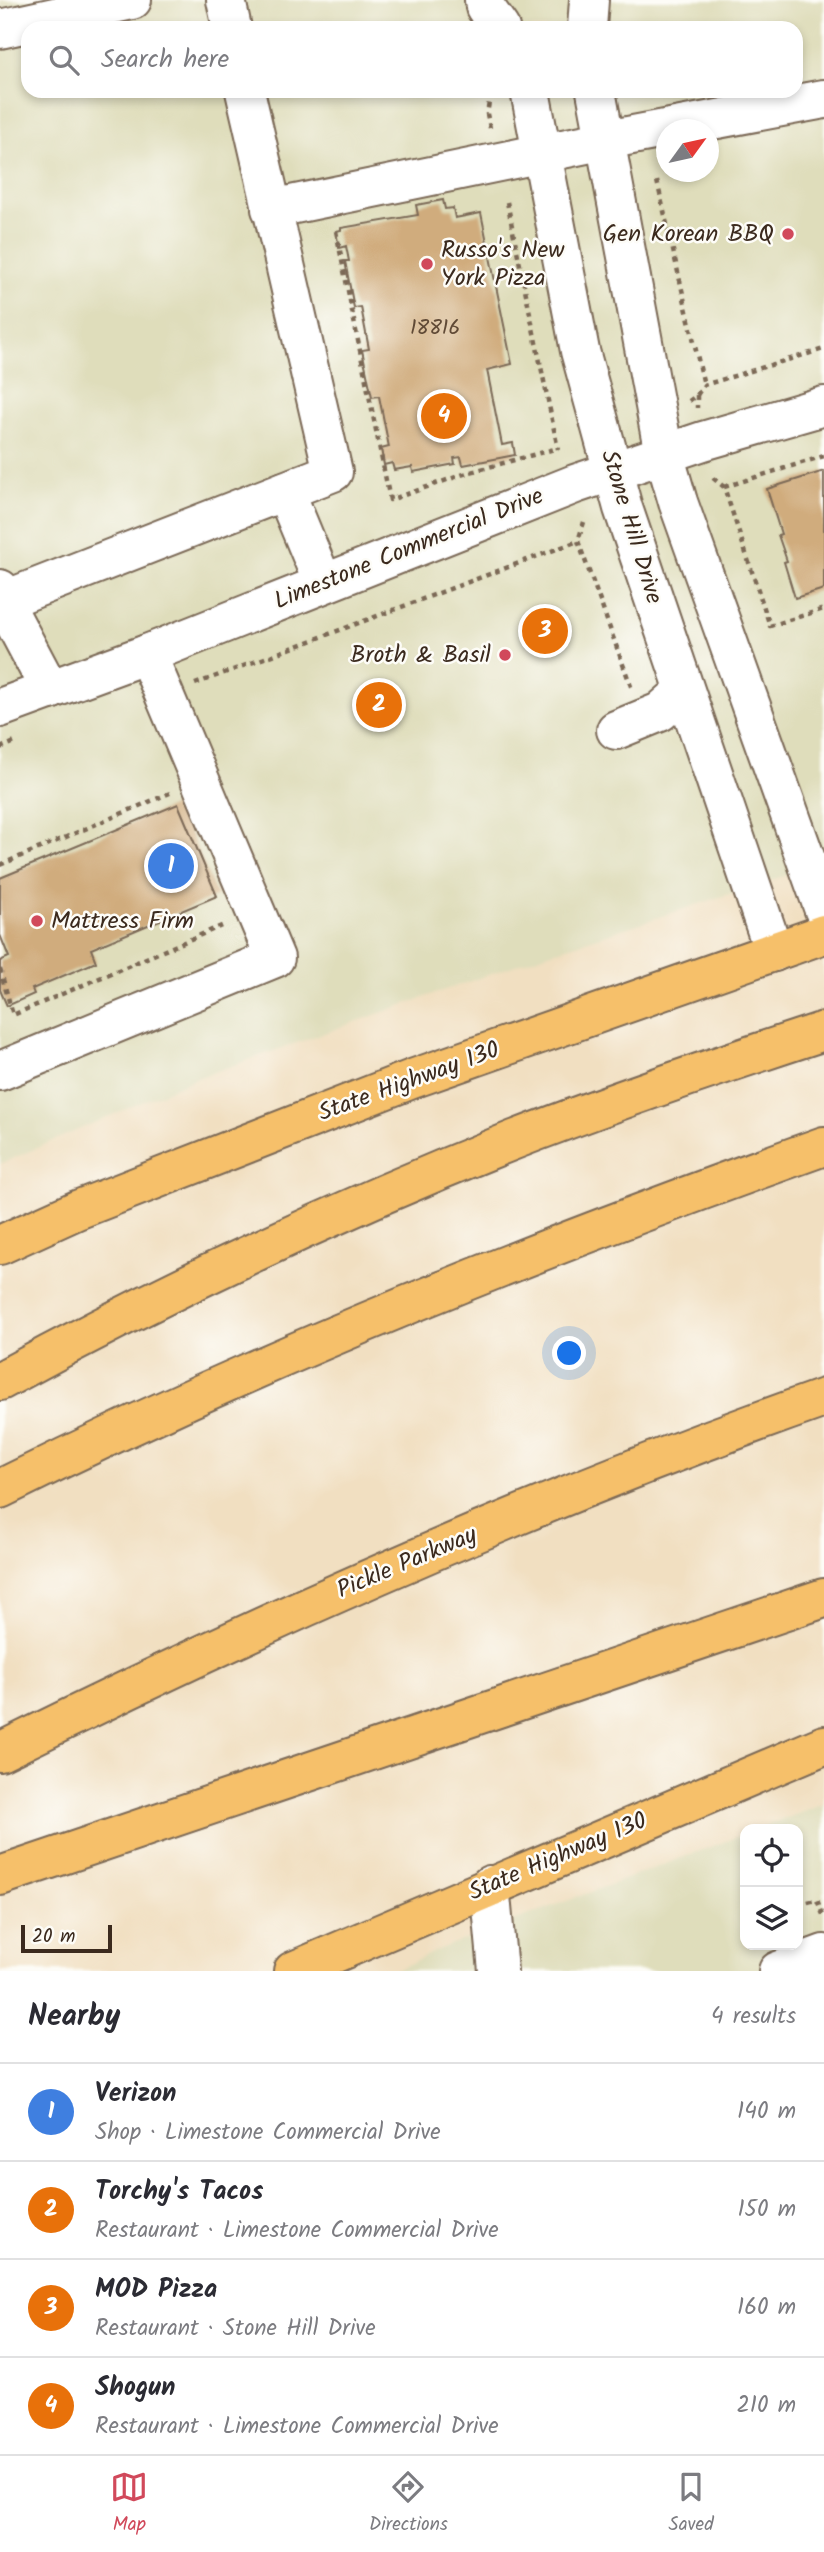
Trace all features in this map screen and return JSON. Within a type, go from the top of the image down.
[{"type":"main road","name":"State Highway 130","points":[[0,1245],[77,1210],[412,1079],[824,934]]},
{"type":"main road","points":[[0,1381],[194,1282],[347,1211],[539,1131],[669,1082],[824,1031]]},
{"type":"main road","points":[[0,1489],[265,1365],[467,1279],[662,1204],[824,1146]]},
{"type":"main road","name":"Pickle Parkway","points":[[0,1752],[159,1673],[387,1570],[577,1491],[824,1398]]},
{"type":"main road","points":[[0,1875],[824,1598]]},
{"type":"main road","name":"State Highway 130","points":[[293,1971],[824,1745]]},
{"type":"street","points":[[36,21],[132,0]]},
{"type":"street","points":[[226,0],[230,21]]},
{"type":"street","points":[[484,0],[485,7],[495,21]]},
{"type":"street","points":[[588,21],[589,0]]},
{"type":"street","points":[[0,29],[21,24]]},
{"type":"street","points":[[50,690],[1,597],[333,472],[247,98]]},
{"type":"street","name":"Stone Hill Drive","points":[[531,98],[580,351],[623,508],[774,952]]},
{"type":"street","points":[[597,98],[664,454],[678,502],[824,910]]},
{"type":"street","points":[[271,209],[606,140],[824,99]]},
{"type":"street","name":"Limestone Commercial Drive","points":[[0,708],[147,654],[575,484],[703,440],[824,405]]},
{"type":"street","points":[[285,491],[323,583]]},
{"type":"street","points":[[0,1070],[275,958],[147,654]]},
{"type":"street","points":[[616,730],[660,712],[684,691]]},
{"type":"street","points":[[490,1885],[498,1971]]},
{"type":"street","points":[[778,1971],[824,1954]]},
{"type":"path","points":[[490,98],[487,114],[492,140]]},
{"type":"path","points":[[657,182],[704,385]]},
{"type":"path","points":[[334,222],[390,500],[467,472],[559,451],[508,202]]},
{"type":"path","points":[[681,409],[704,385],[824,349]]},
{"type":"path","points":[[697,395],[697,418]]},
{"type":"path","points":[[724,487],[824,456]]},
{"type":"path","points":[[713,478],[724,487],[770,626],[824,609]]},
{"type":"path","points":[[584,522],[578,541],[634,694]]},
{"type":"path","points":[[190,686],[578,541]]},
{"type":"path","points":[[0,748],[25,737]]},
{"type":"path","points":[[164,783],[169,794]]},
{"type":"path","points":[[0,865],[180,789]]},
{"type":"path","points":[[0,969],[13,1015],[237,919]]},
{"type":"path","points":[[803,1904],[817,1900],[824,1917]]},
{"type":"shaded area","points":[[0,0],[824,0],[824,863],[555,951],[192,1080],[0,1164]]},
{"type":"shaded area","points":[[824,1804],[824,1971],[394,1971],[442,1948],[740,1836],[740,1950],[803,1950],[803,1824],[771,1824]]},
{"type":"building","points":[[443,200],[445,209],[453,208],[455,218],[481,213],[512,364],[487,370],[502,445],[513,443],[515,455],[463,465],[461,457],[454,458],[455,464],[413,472],[412,467],[394,470],[392,463],[384,465],[381,449],[389,447],[379,396],[372,397],[362,350],[369,349],[361,307],[354,308],[345,261],[349,261],[346,246],[339,248],[336,231],[418,215],[416,205]]},
{"type":"building","points":[[824,471],[824,589],[795,598],[778,535],[781,534],[767,489]]},
{"type":"building","points":[[178,804],[217,896],[91,949],[96,962],[32,989],[34,994],[7,1006],[0,990],[0,961],[9,957],[0,935],[0,878]]},
{"type":"place","name":"Gen Korean BBQ","points":[[788,234]]},
{"type":"place","name":"Russo's New York Pizza","points":[[427,264]]},
{"type":"place","name":"Shogun","points":[[444,416]]},
{"type":"place","name":"MOD Pizza","points":[[545,631]]},
{"type":"place","name":"Broth & Basil","points":[[505,655]]},
{"type":"place","name":"Torchy's Tacos","points":[[379,705]]},
{"type":"place","name":"Verizon","points":[[171,866]]},
{"type":"place","name":"Mattress Firm","points":[[37,921]]}]
